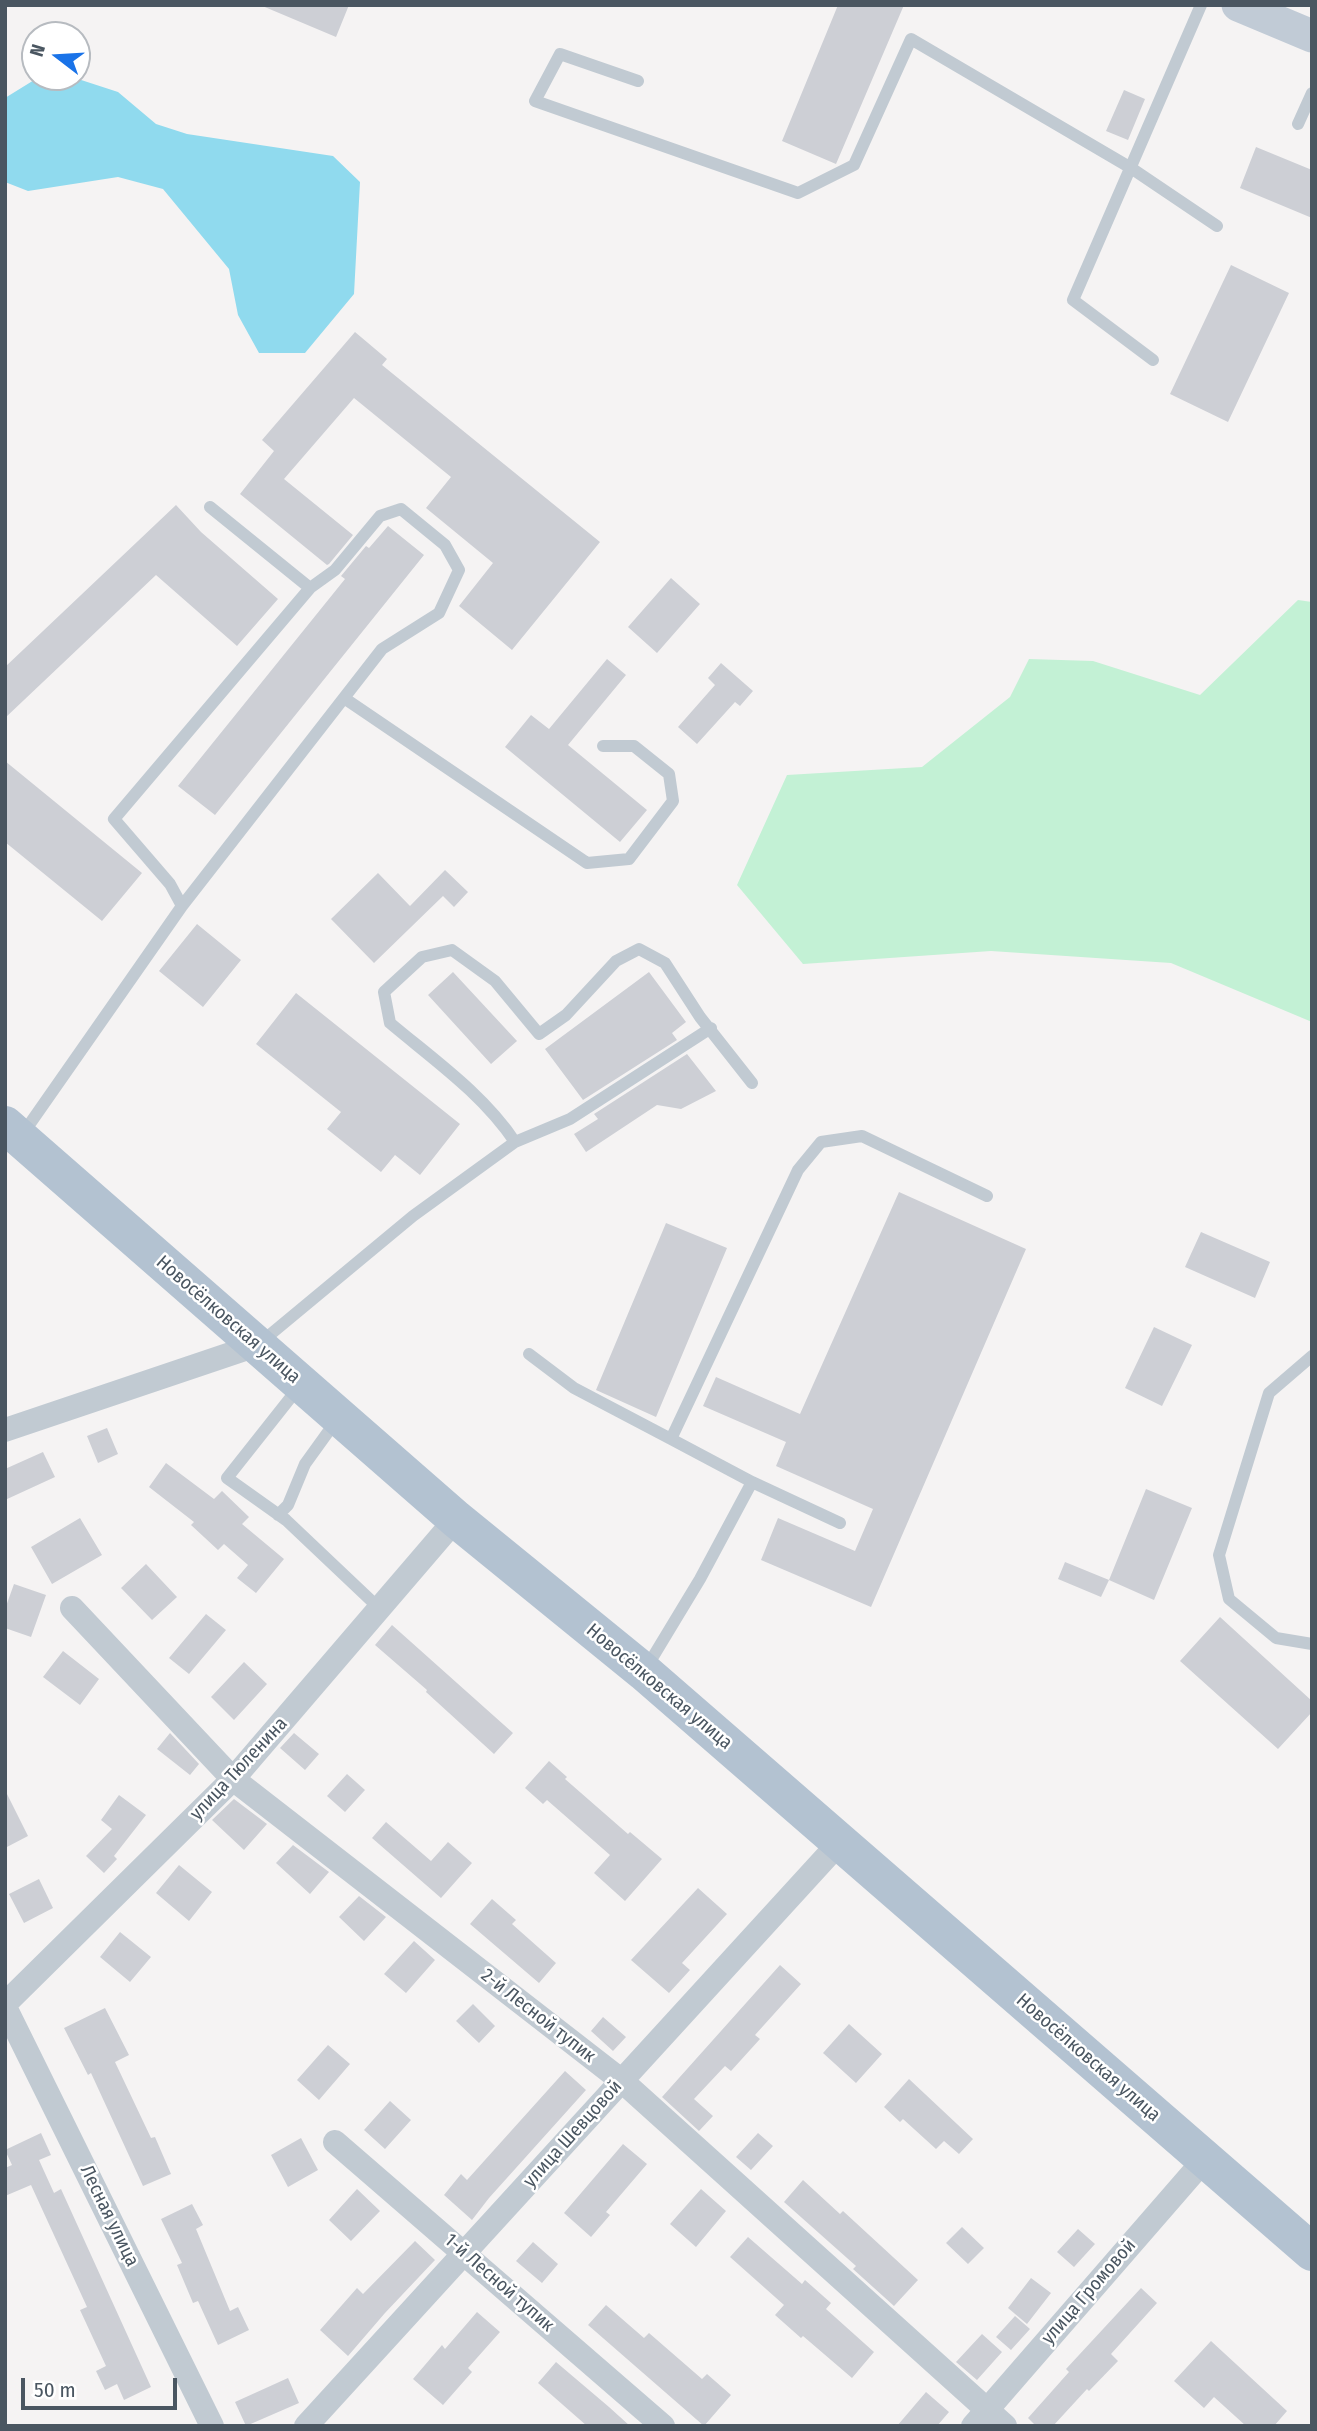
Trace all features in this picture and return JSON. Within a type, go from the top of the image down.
[{"type":"main road","name":"Новосёлковская улица","points":[[12,1132],[456,1519],[643,1672],[1312,2252]]},
{"type":"street","points":[[1238,5],[1312,36]]},
{"type":"street","points":[[5,1430],[257,1345]]},
{"type":"street","name":"улица Тюленина","points":[[5,2005],[233,1779],[456,1519]]},
{"type":"street","name":"2-й Лесной тупик","points":[[72,1608],[233,1779],[622,2081],[988,2420]]},
{"type":"street","name":"улица Шевцовой","points":[[311,2424],[840,1842]]},
{"type":"street","name":"Лесная улица","points":[[5,2005],[212,2426]]},
{"type":"street","name":"1-й Лесной тупик","points":[[335,2142],[663,2426]]},
{"type":"street","name":"улица Громовой","points":[[988,2420],[1205,2159]]},
{"type":"lane","points":[[1153,360],[1073,300],[1200,5]]},
{"type":"lane","points":[[638,80],[561,54],[535,101],[798,193],[854,165],[911,39],[1131,168],[1217,226]]},
{"type":"lane","points":[[1298,124],[1312,93]]},
{"type":"lane","points":[[210,507],[310,588]]},
{"type":"lane","points":[[12,1132],[274,786],[382,649],[439,613],[459,570],[445,545],[401,509],[380,516],[335,570],[310,588],[114,819],[170,884],[183,906]]},
{"type":"lane","points":[[344,698],[587,863],[629,859],[673,801],[669,774],[634,746],[603,746]]},
{"type":"lane","points":[[516,1143],[504,1125],[471,1090],[390,1023],[384,992],[422,957],[452,950],[495,981],[538,1034],[566,1015],[616,961],[639,949],[664,963],[700,1017],[752,1083]]},
{"type":"lane","points":[[257,1345],[413,1216],[516,1143],[570,1119],[711,1028]]},
{"type":"lane","points":[[670,1439],[798,1170],[821,1142],[862,1136],[987,1196]]},
{"type":"lane","points":[[529,1354],[574,1388],[752,1482],[840,1523]]},
{"type":"lane","points":[[1312,1356],[1269,1393],[1219,1555],[1229,1599],[1276,1639],[1312,1644]]},
{"type":"lane","points":[[301,1384],[227,1478],[286,1520],[380,1609]]},
{"type":"lane","points":[[278,1515],[288,1505],[305,1464],[339,1417]]},
{"type":"lane","points":[[643,1672],[699,1579],[752,1482]]},
{"type":"green space","points":[[1298,600],[1312,602],[1312,1022],[1171,963],[991,951],[803,964],[737,885],[787,775],[922,767],[1010,697],[1029,659],[1093,661],[1200,695]]},
{"type":"water","points":[[91,83],[118,92],[156,124],[187,134],[333,156],[360,182],[354,294],[305,353],[259,353],[238,315],[229,269],[163,189],[118,177],[28,191],[5,182],[5,98],[21,88],[21,91],[91,91]]},
{"type":"building","points":[[260,5],[349,5],[336,37]]},
{"type":"building","points":[[838,5],[904,5],[836,164],[782,141]]},
{"type":"building","points":[[1124,90],[1145,99],[1128,140],[1106,131]]},
{"type":"building","points":[[1256,147],[1312,170],[1312,218],[1240,188]]},
{"type":"building","points":[[1231,265],[1289,293],[1228,422],[1170,394]]},
{"type":"building","points":[[355,332],[387,359],[382,365],[600,542],[512,650],[459,606],[493,563],[426,508],[451,477],[354,398],[284,479],[353,535],[329,564],[240,494],[274,451],[262,440]]},
{"type":"building","points":[[176,505],[201,532],[278,599],[237,646],[156,575],[5,718],[5,667]]},
{"type":"building","points":[[388,526],[424,555],[215,815],[178,786],[345,579],[341,576],[366,546],[369,548]]},
{"type":"building","points":[[671,578],[700,604],[657,653],[628,627]]},
{"type":"building","points":[[607,659],[626,675],[568,745],[647,810],[620,842],[505,747],[531,715],[549,729]]},
{"type":"building","points":[[721,663],[753,691],[740,706],[735,702],[697,744],[678,727],[715,685],[708,678]]},
{"type":"building","points":[[5,761],[142,873],[102,921],[5,842]]},
{"type":"building","points":[[445,870],[468,892],[454,907],[443,896],[374,963],[331,919],[378,873],[410,906]]},
{"type":"building","points":[[197,924],[241,960],[203,1007],[159,971]]},
{"type":"building","points":[[453,972],[517,1041],[491,1064],[428,995]]},
{"type":"building","points":[[649,972],[686,1022],[672,1033],[677,1040],[583,1100],[545,1049]]},
{"type":"building","points":[[296,993],[460,1124],[420,1175],[395,1155],[381,1172],[327,1129],[341,1112],[256,1044]]},
{"type":"building","points":[[687,1054],[716,1091],[681,1109],[657,1105],[586,1152],[574,1134],[598,1119],[594,1114]]},
{"type":"building","points":[[899,1192],[1026,1249],[871,1607],[761,1560],[778,1518],[855,1551],[873,1509],[776,1466],[786,1442],[703,1406],[716,1377],[800,1414]]},
{"type":"building","points":[[666,1223],[727,1248],[656,1417],[596,1390]]},
{"type":"building","points":[[1201,1232],[1270,1262],[1255,1298],[1185,1267]]},
{"type":"building","points":[[1154,1327],[1192,1345],[1162,1406],[1125,1388]]},
{"type":"building","points":[[107,1428],[118,1454],[98,1463],[87,1436]]},
{"type":"building","points":[[43,1452],[55,1477],[5,1500],[5,1469]]},
{"type":"building","points":[[166,1463],[214,1499],[222,1491],[249,1517],[242,1524],[284,1559],[256,1593],[237,1578],[248,1565],[224,1544],[218,1550],[191,1525],[194,1522],[149,1487]]},
{"type":"building","points":[[1146,1489],[1192,1508],[1154,1600],[1109,1580]]},
{"type":"building","points":[[80,1518],[102,1555],[52,1584],[31,1547]]},
{"type":"building","points":[[1065,1562],[1109,1580],[1101,1597],[1058,1579]]},
{"type":"building","points":[[146,1564],[177,1597],[152,1620],[121,1588]]},
{"type":"building","points":[[14,1584],[46,1595],[31,1637],[5,1628],[5,1609]]},
{"type":"building","points":[[206,1614],[226,1630],[189,1674],[169,1658]]},
{"type":"building","points":[[1220,1617],[1312,1701],[1312,1712],[1278,1749],[1180,1661]]},
{"type":"building","points":[[392,1625],[513,1733],[494,1754],[375,1645]]},
{"type":"building","points":[[63,1651],[99,1679],[80,1705],[43,1677]]},
{"type":"building","points":[[244,1662],[267,1684],[234,1720],[211,1697]]},
{"type":"building","points":[[170,1733],[199,1764],[190,1775],[157,1749]]},
{"type":"building","points":[[294,1733],[319,1754],[305,1770],[280,1748]]},
{"type":"building","points":[[549,1761],[567,1777],[565,1779],[628,1834],[630,1832],[662,1859],[625,1901],[594,1873],[610,1855],[547,1800],[543,1804],[525,1788]]},
{"type":"building","points":[[347,1774],[365,1790],[345,1812],[327,1796]]},
{"type":"building","points":[[5,1790],[28,1836],[5,1848]]},
{"type":"building","points":[[119,1795],[146,1815],[114,1856],[117,1859],[104,1873],[86,1856],[112,1829],[101,1820]]},
{"type":"building","points":[[234,1799],[267,1824],[244,1850],[212,1820]]},
{"type":"building","points":[[386,1822],[431,1861],[448,1842],[472,1863],[441,1898],[372,1838]]},
{"type":"building","points":[[293,1845],[329,1872],[310,1894],[276,1863]]},
{"type":"building","points":[[179,1865],[212,1892],[189,1921],[156,1893]]},
{"type":"building","points":[[39,1879],[53,1908],[24,1923],[9,1894]]},
{"type":"building","points":[[698,1888],[727,1914],[682,1963],[690,1970],[669,1993],[631,1960]]},
{"type":"building","points":[[359,1896],[386,1917],[364,1941],[339,1917]]},
{"type":"building","points":[[492,1899],[516,1920],[512,1924],[556,1963],[539,1983],[470,1924]]},
{"type":"building","points":[[120,1932],[151,1957],[130,1982],[100,1957]]},
{"type":"building","points":[[414,1941],[435,1960],[406,1993],[384,1974]]},
{"type":"building","points":[[780,1965],[801,1984],[755,2035],[760,2039],[731,2071],[725,2066],[694,2099],[713,2116],[699,2131],[662,2097]]},
{"type":"building","points":[[473,2004],[495,2026],[479,2043],[456,2021]]},
{"type":"building","points":[[105,2008],[129,2055],[115,2062],[151,2138],[155,2137],[171,2174],[143,2186],[91,2073],[88,2075],[64,2028]]},
{"type":"building","points":[[603,2017],[626,2037],[613,2051],[591,2031]]},
{"type":"building","points":[[849,2024],[882,2054],[856,2083],[823,2053]]},
{"type":"building","points":[[328,2045],[350,2064],[319,2100],[297,2080]]},
{"type":"building","points":[[565,2071],[586,2090],[472,2220],[444,2195],[461,2174],[467,2180]]},
{"type":"building","points":[[909,2079],[973,2139],[959,2154],[944,2141],[936,2149],[903,2119],[900,2122],[884,2107]]},
{"type":"building","points":[[390,2101],[411,2120],[385,2149],[364,2130]]},
{"type":"building","points":[[41,2133],[51,2155],[39,2160],[54,2193],[61,2189],[151,2387],[124,2400],[117,2384],[105,2390],[96,2371],[106,2366],[80,2310],[87,2307],[31,2185],[5,2196],[5,2168],[12,2165],[5,2150]]},
{"type":"building","points":[[758,2133],[773,2146],[751,2170],[736,2157]]},
{"type":"building","points":[[301,2138],[318,2170],[288,2187],[271,2155]]},
{"type":"building","points":[[623,2144],[647,2164],[606,2212],[610,2215],[591,2237],[564,2213]]},
{"type":"building","points":[[803,2180],[840,2214],[843,2211],[918,2280],[894,2306],[853,2269],[856,2266],[784,2202]]},
{"type":"building","points":[[357,2189],[380,2211],[351,2241],[329,2220]]},
{"type":"building","points":[[701,2189],[726,2211],[696,2247],[670,2224]]},
{"type":"building","points":[[192,2204],[203,2225],[196,2229],[230,2311],[238,2307],[249,2330],[218,2345],[198,2301],[193,2303],[177,2265],[182,2263],[161,2219]]},
{"type":"building","points":[[962,2227],[984,2248],[968,2264],[946,2243]]},
{"type":"building","points":[[1078,2229],[1095,2244],[1074,2267],[1057,2252]]},
{"type":"building","points":[[748,2237],[802,2284],[805,2280],[831,2303],[826,2309],[874,2352],[852,2378],[775,2315],[784,2305],[730,2257]]},
{"type":"building","points":[[415,2241],[435,2260],[348,2356],[320,2330],[357,2288],[363,2294]]},
{"type":"building","points":[[533,2242],[558,2264],[542,2283],[516,2261]]},
{"type":"building","points":[[1031,2278],[1051,2293],[1027,2324],[1008,2308]]},
{"type":"building","points":[[1141,2288],[1157,2303],[1111,2354],[1118,2361],[1089,2391],[1087,2389],[1053,2426],[1036,2426],[1028,2418],[1069,2372],[1066,2369]]},
{"type":"building","points":[[606,2305],[644,2338],[649,2333],[702,2379],[707,2374],[731,2395],[704,2426],[588,2325]]},
{"type":"building","points":[[477,2312],[500,2332],[468,2368],[472,2372],[443,2405],[413,2379],[442,2345],[445,2349]]},
{"type":"building","points":[[1015,2316],[1030,2329],[1011,2350],[996,2337]]},
{"type":"building","points":[[982,2334],[1002,2352],[977,2380],[956,2362]]},
{"type":"building","points":[[1211,2341],[1287,2411],[1274,2426],[1246,2426],[1214,2397],[1204,2408],[1174,2381]]},
{"type":"building","points":[[556,2362],[630,2426],[587,2426],[538,2383]]},
{"type":"building","points":[[288,2378],[299,2403],[246,2426],[235,2402]]},
{"type":"building","points":[[926,2392],[949,2412],[937,2426],[897,2426]]}]
